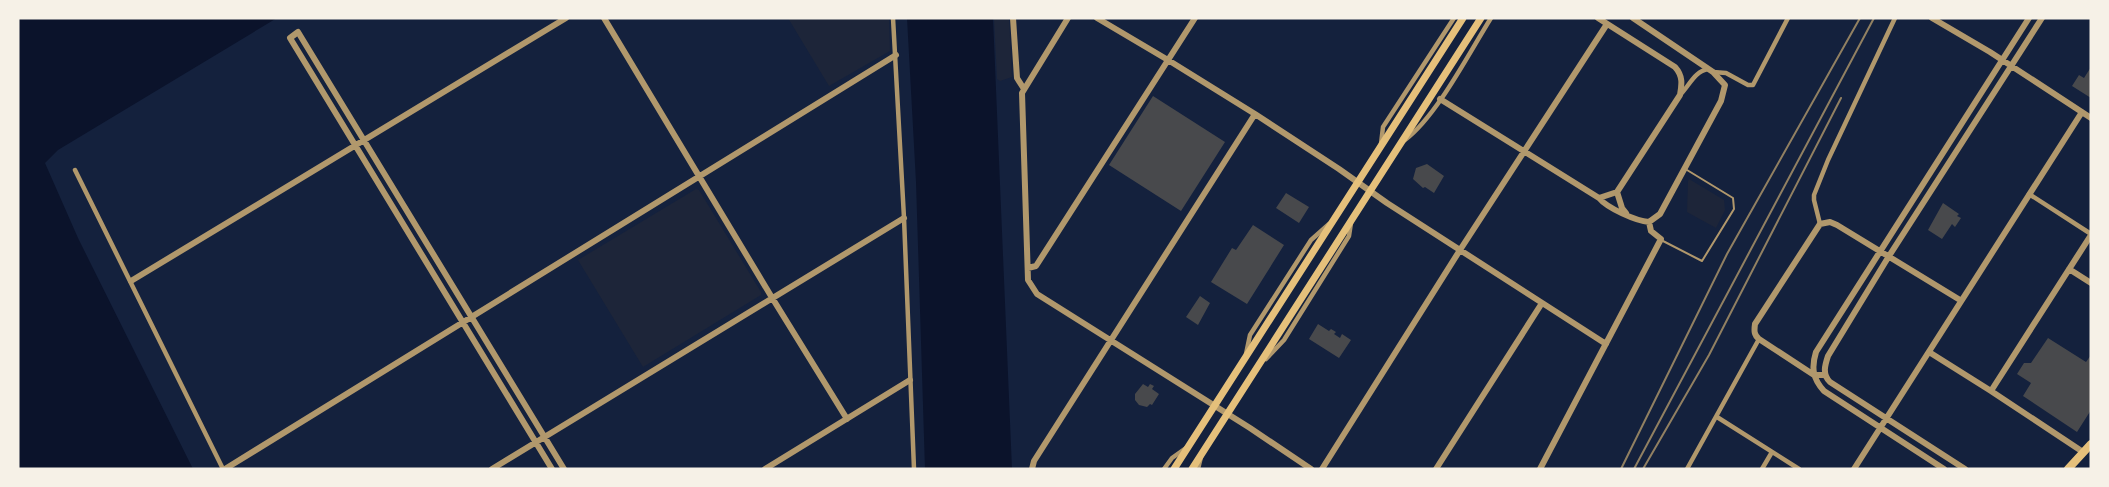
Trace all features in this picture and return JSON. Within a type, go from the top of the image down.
[{"type":"main road","points":[[1174,469],[1463,18]]},
{"type":"main road","points":[[1192,469],[1481,18]]},
{"type":"main road","points":[[2068,469],[2091,444]]},
{"type":"street","points":[[131,281],[566,18]]},
{"type":"street","points":[[604,18],[847,418]]},
{"type":"street","points":[[893,18],[914,469]]},
{"type":"street","points":[[1013,18],[1017,78],[1024,88]]},
{"type":"street","points":[[1068,18],[1024,88],[1021,97],[1028,280],[1037,294],[1311,469]]},
{"type":"street","points":[[1097,18],[1255,114],[1369,191],[1606,344]]},
{"type":"street","points":[[1028,268],[1036,266],[1195,18]]},
{"type":"street","points":[[1381,147],[1383,127],[1454,18]]},
{"type":"street","points":[[1397,146],[1416,132],[1440,99],[1491,18]]},
{"type":"street","points":[[1598,18],[1675,68],[1682,80],[1680,95]]},
{"type":"street","points":[[1617,192],[1622,208],[1640,221],[1650,222],[1660,214],[1725,91],[1725,85],[1711,70],[1633,18]]},
{"type":"street","points":[[1599,198],[1617,192],[1680,95],[1697,73],[1702,70],[1711,70],[1726,73],[1748,86],[1753,85],[1788,18]]},
{"type":"street","points":[[1825,375],[1814,375],[1759,339],[1755,336],[1755,324],[1820,224],[1814,195],[1828,160],[1895,18]]},
{"type":"street","points":[[1932,18],[2091,118]]},
{"type":"street","points":[[1944,469],[1824,392],[1814,375],[1813,363],[1816,352],[2030,18]]},
{"type":"street","points":[[1965,469],[1830,382],[1825,375],[1828,356],[1889,256],[2042,18]]},
{"type":"street","points":[[1322,469],[1460,250],[1607,24]]},
{"type":"street","points":[[552,469],[291,38],[298,32],[564,469]]},
{"type":"street","points":[[75,170],[224,469],[896,55]]},
{"type":"street","points":[[1440,99],[1599,198],[1616,211],[1627,213]]},
{"type":"street","points":[[1854,469],[2082,112]]},
{"type":"street","points":[[1032,469],[1034,461],[1255,114]]},
{"type":"street","points":[[1992,391],[2091,234],[2029,194]]},
{"type":"street","points":[[492,469],[904,218]]},
{"type":"street","points":[[1540,469],[1660,239],[1651,231],[1650,222]]},
{"type":"street","points":[[1820,224],[1834,223],[1960,300]]},
{"type":"street","points":[[2069,269],[2091,283]]},
{"type":"street","points":[[1436,469],[1542,303]]},
{"type":"street","points":[[1687,469],[1718,417],[1759,339]]},
{"type":"street","points":[[1929,352],[2083,452]]},
{"type":"street","points":[[765,469],[910,380]]},
{"type":"street","points":[[1718,417],[1799,469]]},
{"type":"street","points":[[1164,469],[1172,459],[1190,446]]},
{"type":"street","points":[[1198,469],[1203,452]]},
{"type":"street","points":[[1762,469],[1772,453]]},
{"type":"lane","points":[[1660,239],[1702,261],[1734,209],[1733,198],[1684,168]]},
{"type":"shaded area","points":[[18,18],[277,18],[58,150],[45,163],[78,238],[193,469],[18,469]]},
{"type":"shaded area","points":[[788,18],[889,18],[890,51],[829,86]]},
{"type":"shaded area","points":[[907,18],[993,18],[1012,469],[925,469],[916,182]]},
{"type":"shaded area","points":[[994,18],[1009,18],[1012,77],[1000,81],[997,79]]},
{"type":"shaded area","points":[[1689,179],[1724,200],[1725,210],[1716,228],[1687,212]]},
{"type":"shaded area","points":[[696,189],[699,190],[761,295],[643,367],[578,260]]},
{"type":"building","points":[[2091,67],[2091,98],[2072,86],[2079,75],[2084,78]]},
{"type":"building","points":[[1153,96],[1225,142],[1181,211],[1109,165]]},
{"type":"building","points":[[1427,164],[1444,176],[1434,193],[1423,188],[1413,179],[1416,168]]},
{"type":"building","points":[[1286,193],[1309,207],[1299,223],[1276,208]]},
{"type":"building","points":[[1943,203],[1961,218],[1955,227],[1952,224],[1942,239],[1928,230]]},
{"type":"building","points":[[1253,225],[1284,245],[1247,304],[1211,282],[1232,248],[1236,250]]},
{"type":"building","points":[[1200,296],[1210,303],[1198,325],[1186,317]]},
{"type":"building","points":[[1318,324],[1329,331],[1331,329],[1336,332],[1334,334],[1340,338],[1342,334],[1351,340],[1339,358],[1309,339]]},
{"type":"building","points":[[2048,338],[2086,362],[2091,355],[2091,410],[2077,432],[2023,396],[2031,383],[2017,374],[2024,363],[2031,363]]},
{"type":"building","points":[[1143,384],[1148,387],[1150,384],[1154,386],[1152,389],[1159,394],[1152,405],[1147,407],[1139,405],[1135,400],[1135,394]]},
{"type":"railway","points":[[1621,469],[1727,254],[1860,18]]},
{"type":"railway","points":[[1634,469],[1874,18]]},
{"type":"railway","points":[[1643,469],[1709,355],[1841,98]]}]
